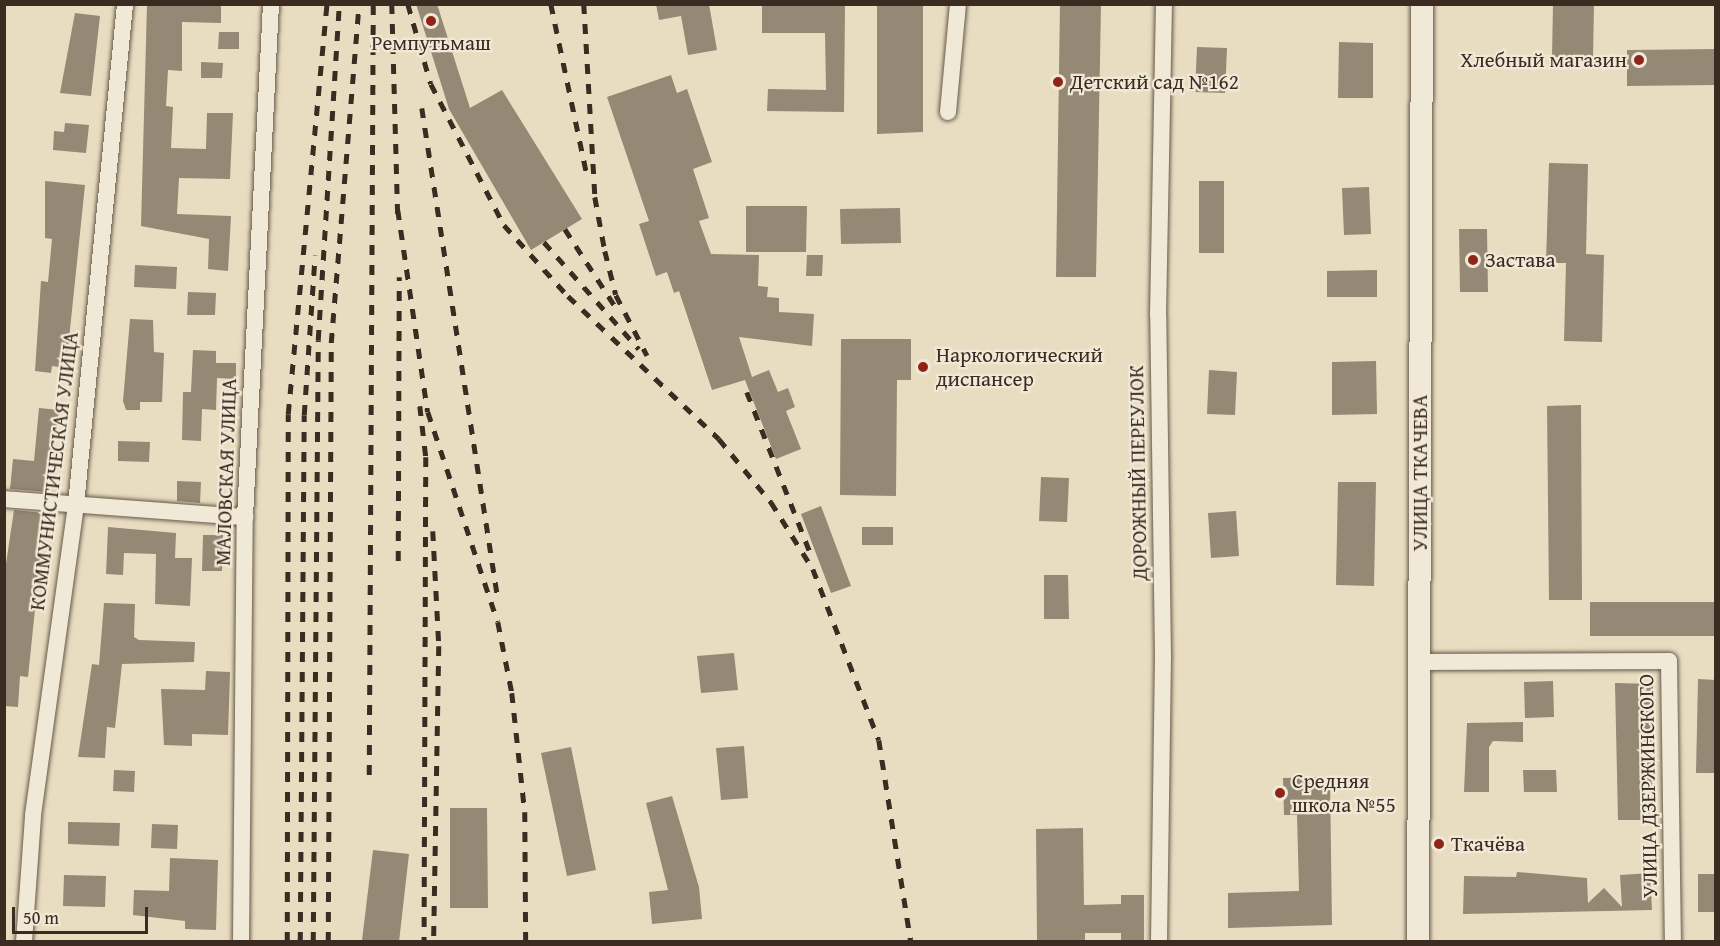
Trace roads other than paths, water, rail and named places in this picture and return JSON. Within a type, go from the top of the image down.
[{"type":"street","name":"КОММУНИСТИЧЕСКАЯ УЛИЦА","points":[[24,942],[33,815],[76,505],[125,4]]},
{"type":"street","name":"МАЛОВСКАЯ УЛИЦА","points":[[241,942],[245,518],[271,4]]},
{"type":"street","points":[[948,112],[958,4]]},
{"type":"street","name":"ДОРОЖНЫЙ ПЕРЕУЛОК","points":[[1160,942],[1163,657],[1158,315],[1164,4]]},
{"type":"street","name":"УЛИЦА ТКАЧЕВА","points":[[1418,942],[1421,662],[1422,4]]},
{"type":"street","points":[[4,499],[245,518]]},
{"type":"street","name":"УЛИЦА ДЗЕРЖИНСКОГО","points":[[1421,662],[1669,661],[1673,942]]},
{"type":"railway","points":[[287,942],[288,414],[327,4]]},
{"type":"railway","points":[[313,942],[318,340],[339,4]]},
{"type":"railway","points":[[328,942],[331,343],[359,4]]},
{"type":"railway","points":[[369,775],[373,4]]},
{"type":"railway","points":[[392,4],[398,217]]},
{"type":"railway","points":[[408,4],[431,84],[504,225],[568,296],[719,439],[771,502],[813,569],[879,740],[911,942]]},
{"type":"railway","points":[[551,4],[587,175]]},
{"type":"railway","points":[[584,4],[595,197],[616,295],[647,355]]},
{"type":"railway","points":[[422,108],[498,598]]},
{"type":"railway","points":[[398,210],[428,412],[498,622],[512,693],[525,812],[526,942]]},
{"type":"railway","points":[[565,229],[615,306]]},
{"type":"railway","points":[[544,242],[639,349]]},
{"type":"railway","points":[[300,942],[304,415],[315,255]]},
{"type":"railway","points":[[398,561],[399,277]]},
{"type":"railway","points":[[747,392],[810,552]]},
{"type":"railway","points":[[420,406],[426,457],[424,942]]},
{"type":"railway","points":[[433,531],[439,646],[434,942]]},
{"type":"place","name":"Ремпутьмаш","points":[[431,21]]},
{"type":"place","name":"Хлебный магазин","points":[[1639,60]]},
{"type":"place","name":"Детский сад №162","points":[[1058,82]]},
{"type":"place","name":"Застава","points":[[1473,260]]},
{"type":"place","name":"Наркологический диспансер","points":[[923,367]]},
{"type":"place","name":"Средняя школа №55","points":[[1280,793]]},
{"type":"place","name":"Ткачёва","points":[[1439,844]]}]
